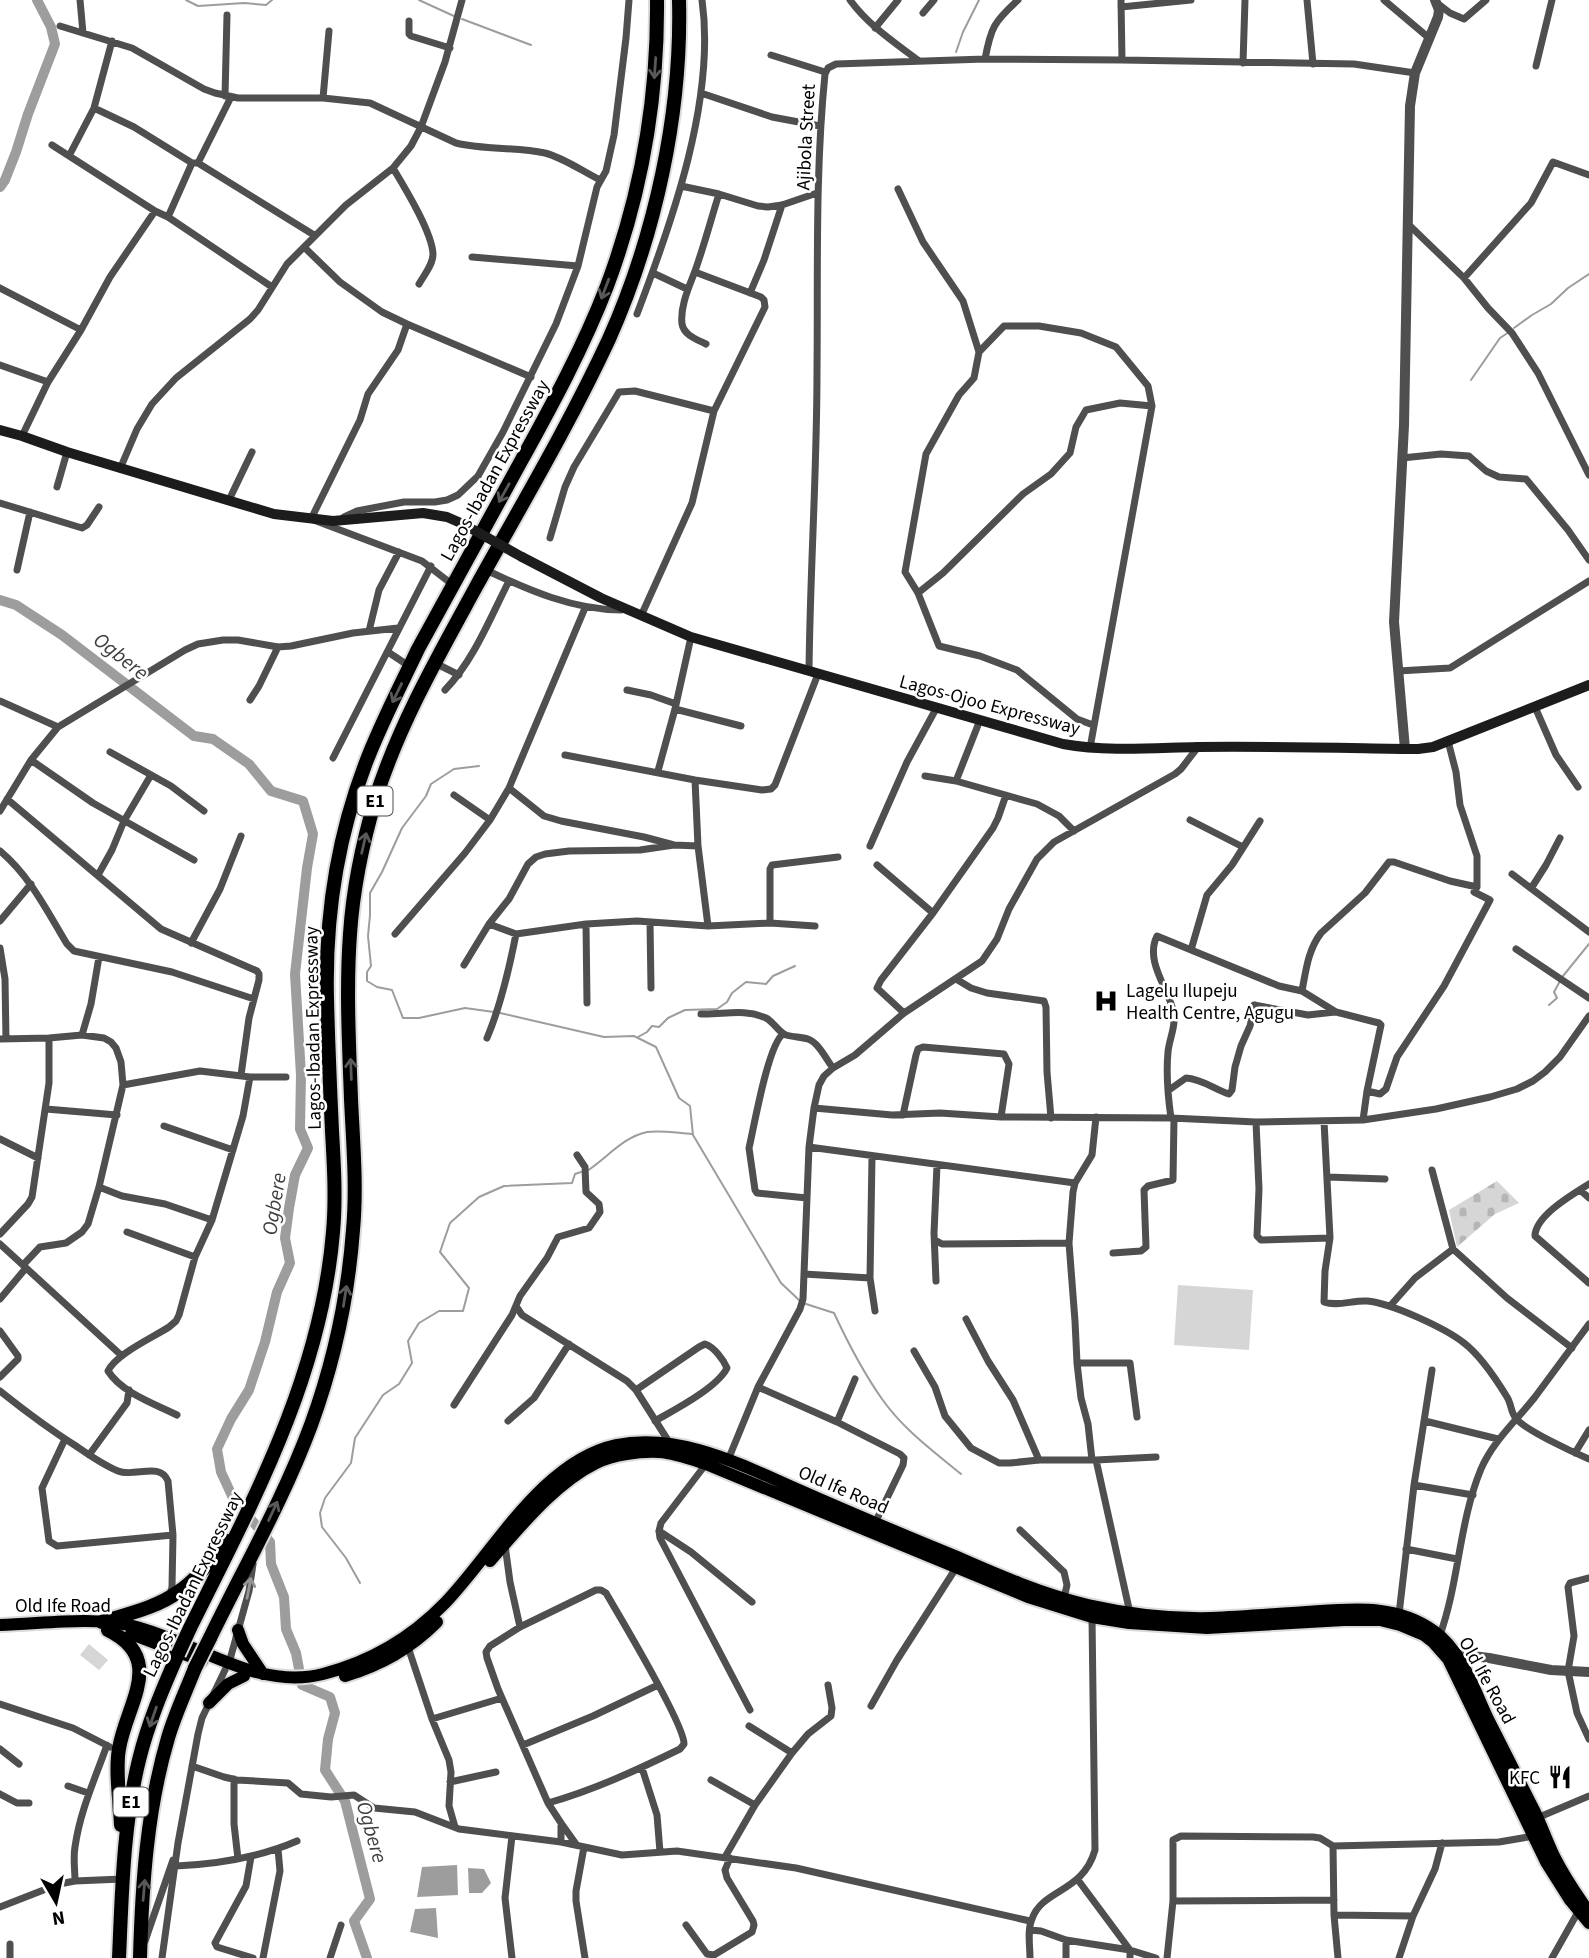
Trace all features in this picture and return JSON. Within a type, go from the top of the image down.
[{"type":"highway","name":"Lagos-Ibadan Expressway","points":[[118,1958],[122,1880],[139,1759],[160,1695],[178,1654],[242,1524],[293,1411],[305,1376],[323,1303],[333,1232],[334,1180],[327,997],[330,913],[348,818],[365,765],[410,667],[558,393],[607,285],[626,229],[647,135],[656,66],[657,0]]},
{"type":"highway","name":"Lagos-Ibadan Expressway","points":[[140,1956],[146,1858],[156,1784],[168,1736],[195,1668],[309,1430],[339,1326],[349,1266],[355,1195],[348,985],[352,909],[359,866],[382,781],[404,724],[602,352],[624,301],[639,260],[660,182],[674,109],[679,0]]},
{"type":"highway","points":[[105,1626],[168,1598],[187,1584],[242,1524]]},
{"type":"highway","points":[[105,1626],[126,1640],[140,1666],[141,1679],[123,1730],[112,1748],[125,1852]]},
{"type":"main road","name":"Lagos-Ojoo Expressway","points":[[0,430],[260,511],[334,521],[423,513],[447,517],[579,588],[691,637],[1063,744],[1128,750],[1198,747],[1433,747],[1589,685]]},
{"type":"main road","name":"Old Ife Road","points":[[313,1680],[360,1662],[408,1636],[446,1602],[511,1530],[544,1486],[560,1473],[589,1455],[618,1445],[669,1442],[728,1460],[875,1523],[959,1566],[997,1575],[1064,1598],[1130,1613],[1208,1618],[1366,1608],[1416,1620],[1440,1635],[1456,1654],[1537,1818],[1550,1860]]},
{"type":"main road","name":"Old Ife Road","points":[[0,1633],[129,1625],[160,1634],[244,1676],[262,1682],[313,1680],[371,1667],[408,1647],[450,1608],[505,1544],[511,1530],[570,1479],[596,1463],[625,1455],[659,1452],[671,1454],[757,1483],[1028,1597],[1092,1616],[1129,1623],[1207,1628],[1367,1619],[1400,1625],[1424,1635],[1448,1659],[1534,1836],[1589,1923]]},
{"type":"main road","name":"Old Ife Road","points":[[0,1625],[105,1626]]},
{"type":"main road","points":[[238,1630],[243,1644],[263,1674]]},
{"type":"main road","name":"Old Ife Road","points":[[227,1666],[289,1680]]},
{"type":"main road","points":[[209,1703],[228,1684],[244,1676]]},
{"type":"street","points":[[79,0],[83,33]]},
{"type":"street","points":[[120,469],[137,429],[152,404],[176,378],[250,318],[287,264],[314,235],[346,205],[393,168],[411,146],[421,127],[450,48],[462,0]]},
{"type":"street","points":[[334,521],[371,508],[404,502],[435,502],[458,495],[478,475],[503,432],[556,324],[578,266],[600,180],[606,171],[614,135],[629,0]]},
{"type":"street","points":[[638,314],[681,186],[701,93],[704,26],[702,0]]},
{"type":"street","points":[[850,0],[875,28],[919,61]]},
{"type":"street","points":[[875,28],[898,0]]},
{"type":"street","points":[[923,13],[934,0]]},
{"type":"street","points":[[985,59],[992,29],[1005,11],[1018,0]]},
{"type":"street","points":[[1122,60],[1121,3],[1191,0]]},
{"type":"street","points":[[1244,63],[1245,0]]},
{"type":"street","points":[[1307,0],[1313,64]]},
{"type":"street","points":[[1384,0],[1429,38]]},
{"type":"street","points":[[1437,1],[1450,13],[1464,19],[1486,0]]},
{"type":"street","points":[[1536,66],[1552,0]]},
{"type":"street","points":[[1405,749],[1394,622],[1402,458],[1410,106],[1415,73],[1438,17],[1437,1]]},
{"type":"street","points":[[168,217],[228,96],[227,15]]},
{"type":"street","points":[[409,21],[411,36],[450,48]]},
{"type":"street","points":[[60,26],[143,53],[204,89],[228,96],[323,97],[370,103],[456,143],[555,156],[600,180]]},
{"type":"street","points":[[323,97],[329,31]]},
{"type":"street","points":[[69,156],[94,108],[112,41]]},
{"type":"street","points":[[771,55],[825,72]]},
{"type":"street","name":"Ajibola Street","points":[[695,780],[771,789],[775,785],[813,673],[817,193],[825,72],[831,65],[985,59],[1122,60],[1364,65],[1415,73]]},
{"type":"street","points":[[701,93],[772,117],[820,126]]},
{"type":"street","points":[[94,108],[134,127],[314,235]]},
{"type":"street","points":[[52,145],[168,217],[272,288]]},
{"type":"street","points":[[1464,278],[1531,203],[1553,162],[1589,175]]},
{"type":"street","points":[[393,168],[416,209],[433,253],[431,264],[419,284]]},
{"type":"street","points":[[681,186],[768,207],[817,193]]},
{"type":"street","points":[[898,189],[923,242],[963,301],[979,352],[974,378],[959,396],[926,454],[905,572],[918,593],[939,646],[980,656],[1017,670],[1077,719],[1093,725]]},
{"type":"street","points":[[705,344],[689,335],[682,324],[687,289],[695,272],[719,194]]},
{"type":"street","points":[[750,293],[782,205]]},
{"type":"street","points":[[22,436],[48,382],[110,277],[155,211]]},
{"type":"street","points":[[1407,224],[1464,278],[1513,333],[1538,373],[1589,475]]},
{"type":"street","points":[[304,247],[340,282],[368,302],[407,324],[531,377]]},
{"type":"street","points":[[472,257],[578,266]]},
{"type":"street","points":[[641,616],[692,503],[714,411],[765,307],[761,297],[695,272]]},
{"type":"street","points":[[653,273],[687,289]]},
{"type":"street","points":[[0,288],[81,330]]},
{"type":"street","points":[[407,324],[398,350],[368,394],[360,420],[311,519],[422,561],[453,585]]},
{"type":"street","points":[[979,352],[1004,326],[1039,326],[1081,333],[1116,346],[1148,386],[1152,406],[1090,748]]},
{"type":"street","points":[[0,365],[48,382]]},
{"type":"street","points":[[550,538],[565,486],[619,392],[635,391],[714,411]]},
{"type":"street","points":[[918,593],[943,573],[1023,494],[1051,474],[1070,453],[1076,427],[1086,410],[1120,403],[1152,406]]},
{"type":"street","points":[[57,487],[67,452]]},
{"type":"street","points":[[229,500],[252,452]]},
{"type":"street","points":[[1402,458],[1441,454],[1469,456],[1486,471],[1499,477],[1526,479],[1569,530],[1589,560]]},
{"type":"street","points":[[0,503],[82,528],[99,507]]},
{"type":"street","points":[[17,570],[30,512]]},
{"type":"street","points":[[369,631],[379,590],[399,552]]},
{"type":"street","points":[[333,758],[430,566]]},
{"type":"street","points":[[486,570],[585,608],[626,610]]},
{"type":"street","points":[[445,690],[459,675],[488,625],[509,581]]},
{"type":"street","points":[[1398,671],[1450,668],[1589,581]]},
{"type":"street","points":[[395,934],[443,880],[490,820],[509,788],[585,608]]},
{"type":"street","points":[[0,811],[31,760],[58,727],[185,650],[211,641],[238,640],[278,647],[398,628]]},
{"type":"street","points":[[658,771],[691,637]]},
{"type":"street","points":[[250,700],[278,647]]},
{"type":"street","points":[[388,652],[410,667]]},
{"type":"street","points":[[435,663],[459,675]]},
{"type":"street","points":[[627,690],[651,695],[675,706],[741,726]]},
{"type":"street","points":[[0,701],[58,727]]},
{"type":"street","points":[[870,846],[907,762],[937,707]]},
{"type":"street","points":[[1535,707],[1556,755],[1578,786]]},
{"type":"street","points":[[956,781],[981,720]]},
{"type":"street","points":[[1367,1091],[1380,1094],[1386,1089],[1397,1057],[1444,986],[1490,900],[1474,891],[1477,856],[1460,805],[1456,772],[1448,741]]},
{"type":"street","points":[[728,1460],[758,1387],[803,1299],[809,1147],[814,1108],[824,1076],[832,1068],[855,1055],[904,1013],[982,961],[997,939],[1009,909],[1037,859],[1054,842],[1175,774],[1198,747]]},
{"type":"street","points":[[110,752],[171,786],[204,811]]},
{"type":"street","points":[[565,755],[695,780],[698,846],[708,926]]},
{"type":"street","points":[[31,760],[93,803],[194,860]]},
{"type":"street","points":[[97,875],[151,775]]},
{"type":"street","points":[[925,776],[956,781],[1037,804],[1059,816],[1074,831]]},
{"type":"street","points":[[509,788],[544,816],[674,845]]},
{"type":"street","points":[[454,795],[490,820]]},
{"type":"street","points":[[904,1013],[877,988],[881,979],[993,828],[1006,795]]},
{"type":"street","points":[[7,799],[161,929],[257,971],[259,979],[249,1018],[241,1075]]},
{"type":"street","points":[[1190,820],[1243,847]]},
{"type":"street","points":[[1191,950],[1208,895],[1232,865],[1260,821]]},
{"type":"street","points":[[191,943],[220,889],[241,836]]},
{"type":"street","points":[[1532,887],[1560,838]]},
{"type":"street","points":[[464,965],[489,924],[509,899],[528,864],[536,857],[569,851],[698,846]]},
{"type":"street","points":[[0,850],[31,884],[67,944],[74,951],[172,972],[254,999]]},
{"type":"street","points":[[770,923],[769,869],[772,865],[838,857]]},
{"type":"street","points":[[1302,991],[1309,955],[1316,940],[1365,893],[1389,862],[1476,887]]},
{"type":"street","points":[[877,865],[933,912]]},
{"type":"street","points":[[1512,874],[1589,932]]},
{"type":"street","points":[[0,921],[31,884]]},
{"type":"street","points":[[489,924],[516,934],[586,924],[650,922],[708,926],[770,923],[815,926]]},
{"type":"street","points":[[650,922],[651,988]]},
{"type":"street","points":[[586,924],[587,1003]]},
{"type":"street","points":[[487,1038],[497,1014],[516,934]]},
{"type":"street","points":[[1113,1253],[1141,1251],[1146,1247],[1144,1190],[1148,1186],[1173,1180],[1168,1054],[1174,1015],[1153,957],[1157,936],[1279,986],[1302,991],[1336,1012],[1381,1025],[1363,1121]]},
{"type":"street","points":[[0,948],[5,979],[3,1039],[82,1035],[103,1038],[116,1048],[121,1062],[123,1085],[88,1224],[66,1243],[40,1247],[0,1299]]},
{"type":"street","points":[[1516,949],[1589,998]]},
{"type":"street","points":[[82,1035],[91,1004],[99,957]]},
{"type":"street","points":[[956,979],[987,993],[1044,1001],[1051,1118]]},
{"type":"street","points":[[1169,1090],[1186,1078],[1197,1079],[1228,1094],[1232,1090],[1241,1046],[1250,1026],[1253,1004],[1308,1015],[1336,1012]]},
{"type":"street","points":[[701,1014],[715,1015],[733,1011],[756,1014],[772,1021],[783,1034],[814,1042],[832,1068]]},
{"type":"street","points":[[814,1108],[903,1115],[1051,1118],[1097,1116],[1256,1122],[1363,1121],[1476,1100],[1517,1089],[1533,1081],[1560,1057],[1589,1016]]},
{"type":"street","points":[[783,1034],[777,1041],[766,1076],[749,1156],[757,1193],[807,1198]]},
{"type":"street","points":[[0,1234],[28,1205],[32,1196],[46,1109],[49,1038]]},
{"type":"street","points":[[903,1115],[916,1055],[918,1049],[923,1047],[1004,1054],[1009,1064],[1001,1117]]},
{"type":"street","points":[[123,1085],[189,1072],[286,1077]]},
{"type":"street","points":[[177,1415],[129,1390],[108,1371],[122,1356],[176,1321],[195,1257],[212,1220],[246,1107],[250,1077]]},
{"type":"street","points":[[46,1109],[117,1115]]},
{"type":"street","points":[[1097,1116],[1092,1155],[1075,1182],[1069,1243],[1081,1398],[1130,1613]]},
{"type":"street","points":[[1324,1121],[1329,1238],[1324,1302],[1365,1301],[1390,1306],[1453,1335],[1479,1357],[1508,1398],[1515,1418],[1534,1432],[1589,1459]]},
{"type":"street","points":[[1256,1122],[1259,1189],[1257,1236],[1261,1240],[1329,1238]]},
{"type":"street","points":[[164,1126],[233,1150]]},
{"type":"street","points":[[0,1139],[38,1158]]},
{"type":"street","points":[[809,1147],[1075,1182]]},
{"type":"street","points":[[454,1405],[558,1237],[589,1228],[600,1212],[599,1204],[586,1192],[585,1167],[577,1155]]},
{"type":"street","points":[[872,1157],[870,1278],[876,1311]]},
{"type":"street","points":[[936,1281],[937,1165]]},
{"type":"street","points":[[1432,1170],[1453,1249],[1507,1298],[1572,1348]]},
{"type":"street","points":[[1327,1177],[1385,1179]]},
{"type":"street","points":[[1589,1184],[1550,1211],[1534,1232],[1535,1236],[1589,1283]]},
{"type":"street","points":[[99,1187],[122,1196],[165,1204],[212,1220]]},
{"type":"street","points":[[1580,1189],[1589,1198]]},
{"type":"street","points":[[127,1232],[195,1257]]},
{"type":"street","points":[[935,1240],[942,1244],[1069,1243]]},
{"type":"street","points":[[0,1244],[122,1356]]},
{"type":"street","points":[[1390,1306],[1415,1278],[1453,1249]]},
{"type":"street","points":[[804,1274],[870,1278]]},
{"type":"street","points":[[516,1307],[522,1315],[627,1381],[636,1390],[669,1442]]},
{"type":"street","points":[[512,1315],[522,1315]]},
{"type":"street","points":[[967,1319],[988,1361],[1013,1401],[1039,1460]]},
{"type":"street","points":[[1440,1635],[1480,1471],[1499,1439],[1534,1398],[1589,1324]]},
{"type":"street","points":[[0,1331],[18,1356],[0,1377]]},
{"type":"street","points":[[508,1421],[534,1398],[569,1344]]},
{"type":"street","points":[[636,1390],[705,1344],[712,1348],[725,1364],[726,1371],[714,1382],[687,1403],[655,1420]]},
{"type":"street","points":[[914,1351],[935,1387],[945,1416],[971,1448],[1004,1464],[1039,1460],[1156,1457]]},
{"type":"street","points":[[1077,1363],[1130,1363],[1137,1417]]},
{"type":"street","points":[[1399,1614],[1414,1485],[1432,1370]]},
{"type":"street","points":[[837,1422],[855,1379]]},
{"type":"street","points":[[758,1387],[837,1422],[904,1458],[875,1523]]},
{"type":"street","points":[[89,1455],[127,1403],[129,1390]]},
{"type":"street","points":[[0,1391],[65,1440],[124,1473],[155,1471],[165,1475],[168,1481],[173,1535],[172,1587],[168,1598]]},
{"type":"street","points":[[1425,1421],[1499,1439]]},
{"type":"street","points":[[1575,1453],[1589,1430]]},
{"type":"street","points":[[65,1440],[42,1488],[49,1541],[52,1544],[57,1546],[173,1535]]},
{"type":"street","points":[[706,1464],[661,1522],[659,1531],[663,1546],[750,1710]]},
{"type":"street","points":[[1414,1485],[1473,1495]]},
{"type":"street","points":[[1020,1530],[1064,1572],[1067,1585],[1064,1598]]},
{"type":"street","points":[[659,1531],[691,1552],[752,1602]]},
{"type":"street","points":[[505,1544],[520,1627]]},
{"type":"street","points":[[162,1958],[178,1843],[200,1726],[227,1666],[238,1630],[249,1591],[255,1546]]},
{"type":"street","points":[[1406,1549],[1457,1559]]},
{"type":"street","points":[[871,1706],[897,1660],[959,1566]]},
{"type":"street","points":[[1589,1578],[1573,1582],[1568,1587],[1574,1636],[1568,1671],[1577,1713],[1589,1739]]},
{"type":"street","points":[[548,1802],[575,1795],[642,1768],[680,1749],[684,1744],[682,1732],[658,1685],[606,1593],[601,1590],[520,1627],[490,1646],[486,1652],[502,1698],[548,1802],[576,1844]]},
{"type":"street","points":[[1030,1958],[1030,1921],[1034,1913],[1078,1880],[1091,1863],[1095,1850],[1092,1616]]},
{"type":"street","points":[[408,1647],[449,1760],[450,1813],[455,1827]]},
{"type":"street","points":[[1456,1654],[1589,1672]]},
{"type":"street","points":[[523,1745],[658,1685]]},
{"type":"street","points":[[687,1925],[710,1955],[752,1932],[754,1925],[727,1878],[727,1858],[755,1805],[792,1753],[808,1734],[831,1716],[828,1685]]},
{"type":"street","points":[[432,1719],[502,1698]]},
{"type":"street","points":[[0,1704],[73,1728],[112,1748],[88,1793],[75,1849],[75,1881]]},
{"type":"street","points":[[748,1726],[792,1753]]},
{"type":"street","points":[[0,1749],[19,1764]]},
{"type":"street","points":[[192,1766],[234,1779],[288,1783],[302,1794],[354,1795],[374,1808],[415,1812],[459,1829],[576,1844],[621,1855],[677,1851],[812,1870],[1030,1921]]},
{"type":"street","points":[[642,1768],[657,1815],[660,1852]]},
{"type":"street","points":[[450,1782],[496,1772]]},
{"type":"street","points":[[234,1779],[234,1824],[238,1859]]},
{"type":"street","points":[[710,1780],[755,1805]]},
{"type":"street","points":[[68,1786],[88,1793]]},
{"type":"street","points":[[0,1794],[17,1803],[29,1803]]},
{"type":"street","points":[[1537,1818],[1589,1796]]},
{"type":"street","points":[[432,1818],[450,1813]]},
{"type":"street","points":[[561,1822],[561,1842]]},
{"type":"street","points":[[512,1836],[505,1898],[512,1958]]},
{"type":"street","points":[[1167,1958],[1173,1901],[1175,1838],[1313,1837],[1333,1846],[1499,1842],[1534,1836]]},
{"type":"street","points":[[176,1866],[219,1863],[251,1857],[297,1841]]},
{"type":"street","points":[[140,1956],[178,1843]]},
{"type":"street","points":[[1399,1958],[1413,1916],[1435,1869],[1442,1843]]},
{"type":"street","points":[[1333,1846],[1338,1958]]},
{"type":"street","points":[[584,1847],[576,1901],[585,1958]]},
{"type":"street","points":[[263,1958],[280,1871],[278,1849]]},
{"type":"street","points":[[251,1857],[246,1886],[215,1945],[253,1958]]},
{"type":"street","points":[[0,1907],[59,1884],[122,1880]]},
{"type":"street","points":[[1078,1880],[1130,1954]]},
{"type":"street","points":[[1173,1901],[1334,1900]]},
{"type":"street","points":[[1552,1958],[1584,1912]]},
{"type":"street","points":[[1334,1915],[1413,1916]]},
{"type":"street","points":[[330,1958],[341,1925]]},
{"type":"street","points":[[1030,1930],[1156,1958]]},
{"type":"street","points":[[1066,1940],[1066,1958]]},
{"type":"street","points":[[10,1944],[10,1958]]},
{"type":"green space","points":[[1497,1181],[1519,1203],[1495,1214],[1457,1247],[1449,1210]]},
{"type":"green space","points":[[1178,1285],[1253,1290],[1249,1350],[1174,1345]]},
{"type":"green space","points":[[89,1644],[108,1660],[99,1670],[80,1655]]},
{"type":"shaded area","points":[[457,1865],[458,1895],[417,1897],[422,1867]]},
{"type":"shaded area","points":[[468,1868],[484,1869],[491,1883],[482,1893],[469,1893]]},
{"type":"shaded area","points":[[436,1908],[438,1938],[410,1932],[415,1909]]},
{"type":"waterway","name":"Ogbere","points":[[0,187],[16,152],[55,44],[51,27],[37,0]]},
{"type":"waterway","points":[[186,0],[198,6],[244,3],[266,5],[272,0]]},
{"type":"waterway","points":[[419,0],[456,17]]},
{"type":"waterway","points":[[956,52],[979,0]]},
{"type":"waterway","points":[[462,19],[531,45]]},
{"type":"waterway","points":[[1514,328],[1551,304],[1589,274]]},
{"type":"waterway","points":[[1471,380],[1500,338],[1509,332]]},
{"type":"waterway","name":"Ogbere","points":[[0,600],[16,605],[62,635],[194,736],[213,739],[249,764],[271,791],[303,801],[313,834],[295,974],[301,1075],[300,1129],[308,1148],[295,1175],[289,1208],[285,1238],[290,1263],[277,1292],[265,1342],[249,1390],[217,1449],[221,1472],[233,1498],[270,1542],[271,1564],[284,1597],[286,1629],[296,1653],[302,1685],[330,1697],[335,1713],[328,1739],[325,1770],[345,1801],[370,1899],[354,1921],[367,1958]]},
{"type":"waterway","points":[[479,766],[454,769],[431,784],[426,796],[402,828],[370,893],[368,936],[371,966],[367,972],[367,981],[377,987],[392,990],[403,1018],[419,1018],[465,1008],[494,1012]]},
{"type":"waterway","points":[[1563,976],[1589,944]]},
{"type":"waterway","points":[[638,1037],[652,1026],[659,1027],[668,1018],[685,1010],[717,1009],[746,982],[766,984],[773,976],[795,966]]},
{"type":"waterway","points":[[1549,1005],[1557,998],[1554,992],[1560,981]]},
{"type":"waterway","points":[[500,1013],[604,1037],[634,1036],[656,1047],[679,1098],[690,1106],[693,1135],[781,1283],[799,1300]]},
{"type":"waterway","points":[[587,1171],[623,1143],[638,1135],[658,1131],[692,1134]]},
{"type":"waterway","points":[[360,1583],[346,1558],[322,1527],[320,1513],[325,1498],[351,1463],[355,1438],[383,1395],[399,1384],[412,1363],[408,1341],[419,1323],[439,1311],[463,1311],[469,1288],[440,1252],[450,1223],[479,1197],[504,1186],[572,1183],[575,1174],[581,1172]]},
{"type":"waterway","points":[[803,1303],[834,1313],[862,1368],[890,1410],[919,1439],[961,1474]]},
{"type":"place","name":"Lagelu Ilupeju Health Centre, Agugu","points":[[1106,1001]]},
{"type":"place","name":"KFC","points":[[1560,1777]]}]
